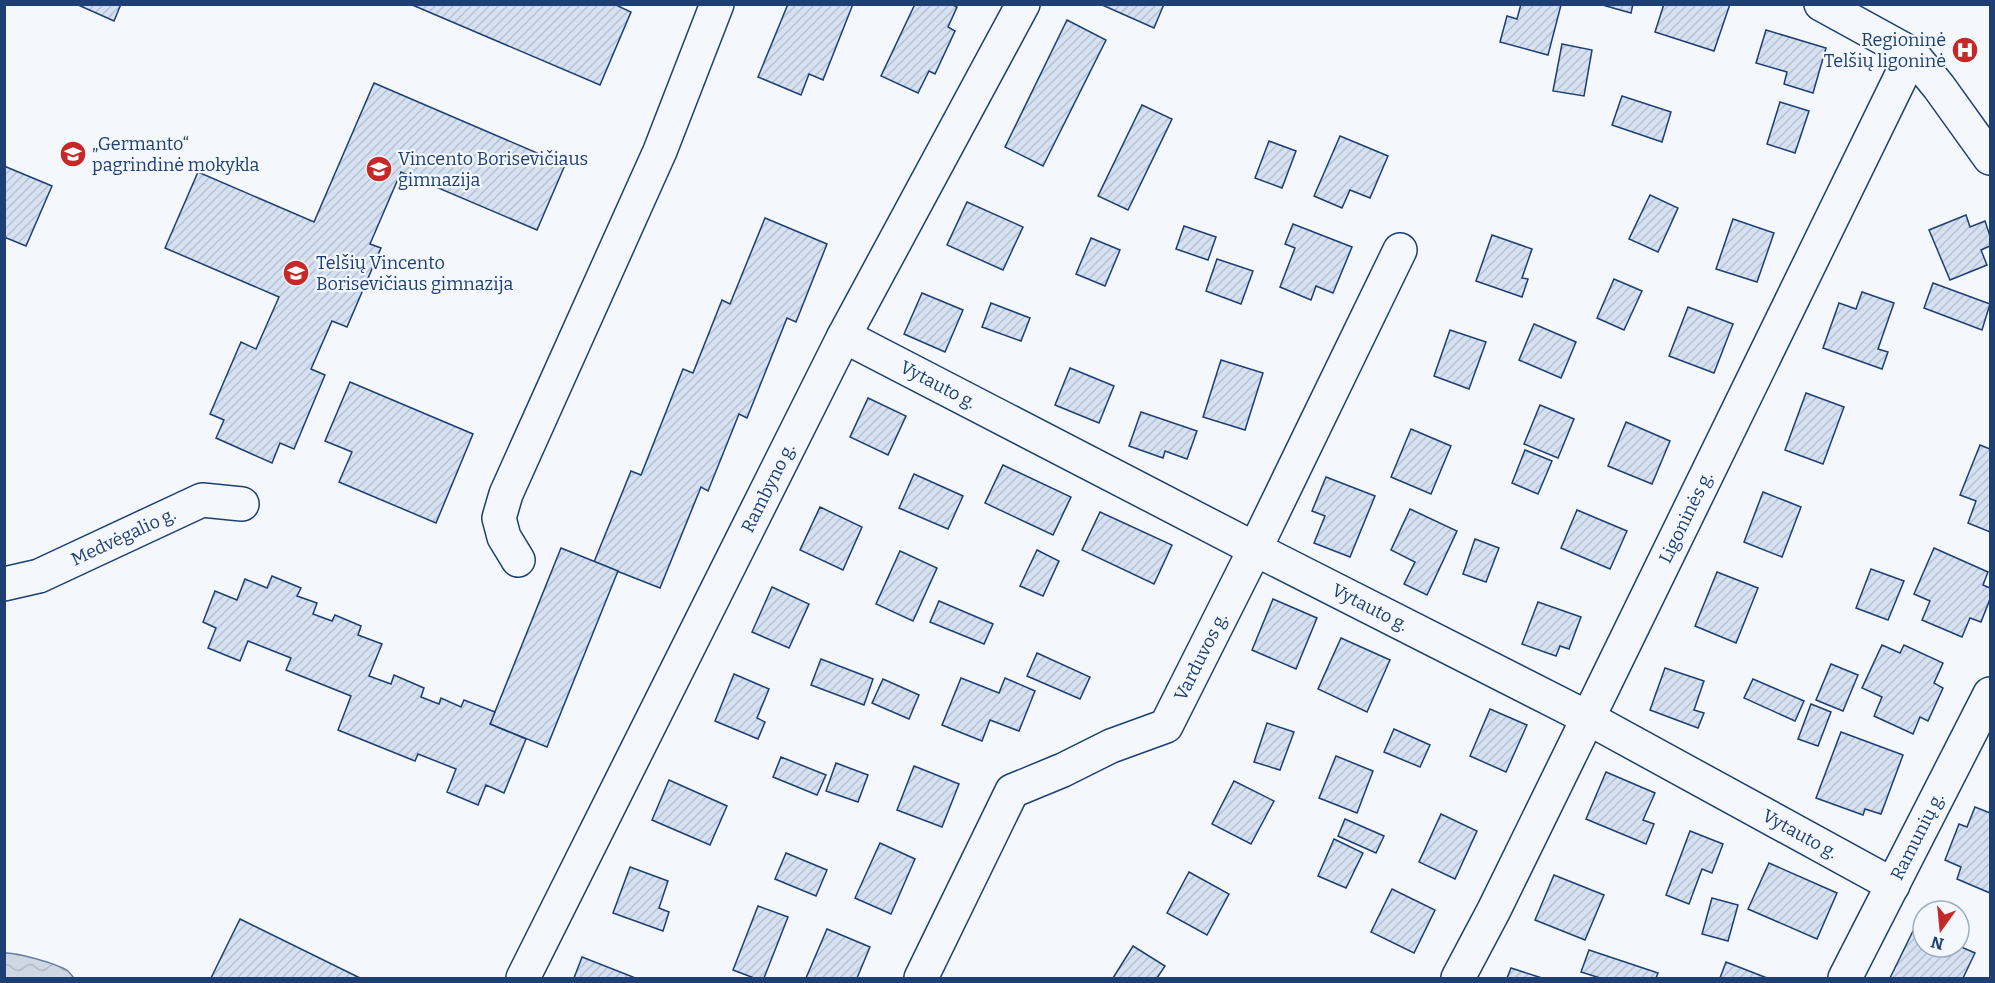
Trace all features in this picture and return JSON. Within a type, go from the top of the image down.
[{"type":"street","points":[[518,560],[504,537],[499,518],[506,494],[660,151],[717,4]]},
{"type":"street","name":"Rambyno g.","points":[[523,978],[844,336],[1023,4]]},
{"type":"street","points":[[1821,4],[1912,54],[1939,87],[1990,159]]},
{"type":"street","name":"Ligoninės g.","points":[[1458,978],[1494,910],[1912,54]]},
{"type":"street","name":"Varduvos g.","points":[[921,978],[1012,791],[1063,770],[1111,746],[1166,726],[1400,250]]},
{"type":"street","name":"Vytauto g.","points":[[844,336],[1588,718],[1893,885]]},
{"type":"street","name":"Medvėgalio g.","points":[[4,584],[39,576],[202,500],[242,504]]},
{"type":"street","name":"Ramunių g.","points":[[1845,978],[1990,694]]},
{"type":"water","points":[[5,953],[27,956],[55,965],[68,971],[74,978],[5,978]]},
{"type":"building","points":[[76,4],[121,4],[114,21]]},
{"type":"building","points":[[410,4],[614,4],[631,12],[600,85]]},
{"type":"building","points":[[788,4],[853,4],[823,80],[809,74],[801,95],[758,77]]},
{"type":"building","points":[[915,4],[951,4],[957,7],[948,27],[955,31],[935,74],[929,71],[918,93],[881,76]]},
{"type":"building","points":[[1100,4],[1164,4],[1154,28]]},
{"type":"building","points":[[1521,4],[1561,5],[1548,55],[1500,42],[1507,16],[1517,19]]},
{"type":"building","points":[[1599,4],[1633,4],[1631,13]]},
{"type":"building","points":[[1664,4],[1730,4],[1714,51],[1655,32]]},
{"type":"building","points":[[1067,20],[1106,40],[1043,166],[1005,147]]},
{"type":"building","points":[[1766,30],[1826,48],[1813,93],[1784,84],[1787,72],[1756,63]]},
{"type":"building","points":[[1562,44],[1592,50],[1584,96],[1553,91]]},
{"type":"building","name":"Telšių Vincento Borisevičiaus gimnazija","points":[[374,83],[565,165],[537,230],[401,172],[370,244],[381,248],[347,327],[332,321],[311,369],[325,375],[294,449],[280,443],[272,463],[216,438],[224,420],[210,414],[241,342],[256,349],[279,297],[165,248],[198,172],[314,222]]},
{"type":"building","points":[[1622,96],[1671,112],[1662,142],[1612,125]]},
{"type":"building","points":[[1780,102],[1809,111],[1795,153],[1767,144]]},
{"type":"building","points":[[1142,105],[1172,119],[1128,210],[1098,196]]},
{"type":"building","points":[[1340,136],[1388,156],[1370,198],[1350,190],[1342,208],[1314,196]]},
{"type":"building","points":[[1269,141],[1296,151],[1282,188],[1255,178]]},
{"type":"building","points":[[4,166],[52,186],[26,246],[4,237]]},
{"type":"building","points":[[1650,195],[1678,208],[1658,252],[1629,239]]},
{"type":"building","points":[[967,202],[1023,227],[1003,270],[947,245]]},
{"type":"building","points":[[1966,215],[1970,227],[1985,221],[1990,236],[1990,246],[1981,250],[1987,265],[1950,280],[1929,230]]},
{"type":"building","points":[[765,218],[827,244],[796,322],[787,318],[747,418],[739,414],[708,491],[701,487],[660,588],[594,562],[631,471],[641,475],[683,369],[693,373],[722,300],[730,304]]},
{"type":"building","points":[[1733,219],[1774,233],[1757,282],[1716,269]]},
{"type":"building","points":[[1293,224],[1352,247],[1333,293],[1316,286],[1311,300],[1280,287],[1295,248],[1285,244]]},
{"type":"building","points":[[1184,226],[1216,237],[1208,260],[1176,249]]},
{"type":"building","points":[[1492,235],[1532,249],[1522,278],[1528,279],[1522,297],[1476,281]]},
{"type":"building","points":[[1091,238],[1120,250],[1105,286],[1076,274]]},
{"type":"building","points":[[1217,259],[1253,271],[1241,304],[1206,291]]},
{"type":"building","points":[[1614,279],[1642,291],[1624,330],[1597,318]]},
{"type":"building","points":[[1933,283],[1990,304],[1982,330],[1924,308]]},
{"type":"building","points":[[1862,292],[1894,303],[1878,349],[1888,352],[1882,369],[1823,348],[1839,303],[1856,309]]},
{"type":"building","points":[[922,293],[963,310],[945,352],[904,334]]},
{"type":"building","points":[[991,303],[1030,318],[1021,341],[982,327]]},
{"type":"building","points":[[1688,307],[1733,324],[1714,373],[1669,356]]},
{"type":"building","points":[[1534,324],[1576,342],[1561,378],[1519,360]]},
{"type":"building","points":[[1450,330],[1486,342],[1469,389],[1434,376]]},
{"type":"building","points":[[1221,360],[1263,373],[1245,430],[1203,417]]},
{"type":"building","points":[[1070,368],[1114,386],[1099,423],[1055,405]]},
{"type":"building","points":[[350,382],[473,434],[436,523],[339,482],[352,452],[325,441]]},
{"type":"building","points":[[1806,393],[1844,407],[1823,464],[1785,450]]},
{"type":"building","points":[[868,398],[906,416],[888,455],[850,437]]},
{"type":"building","points":[[1540,405],[1574,419],[1558,458],[1524,444]]},
{"type":"building","points":[[1141,412],[1197,431],[1187,459],[1165,451],[1163,458],[1129,446]]},
{"type":"building","points":[[1626,422],[1670,441],[1652,484],[1608,466]]},
{"type":"building","points":[[1411,429],[1451,446],[1431,494],[1391,477]]},
{"type":"building","points":[[1980,445],[1990,449],[1990,532],[1968,523],[1976,501],[1960,495]]},
{"type":"building","points":[[1525,450],[1552,461],[1538,494],[1512,483]]},
{"type":"building","points":[[1003,465],[1071,497],[1053,535],[985,503]]},
{"type":"building","points":[[914,474],[963,496],[948,529],[899,508]]},
{"type":"building","points":[[1326,477],[1375,496],[1350,557],[1314,543],[1325,516],[1312,511]]},
{"type":"building","points":[[1763,492],[1801,507],[1782,557],[1744,542]]},
{"type":"building","points":[[820,507],[862,527],[843,570],[800,550]]},
{"type":"building","points":[[1410,509],[1457,531],[1427,595],[1404,584],[1415,562],[1391,550]]},
{"type":"building","points":[[1577,510],[1627,531],[1610,569],[1561,548]]},
{"type":"building","points":[[1100,512],[1172,545],[1154,584],[1082,550]]},
{"type":"building","points":[[1475,539],[1499,548],[1486,582],[1463,574]]},
{"type":"building","points":[[561,548],[618,571],[547,747],[490,724]]},
{"type":"building","points":[[1934,548],[1988,572],[1983,585],[1990,588],[1990,599],[1981,622],[1970,618],[1962,637],[1922,620],[1930,601],[1914,594]]},
{"type":"building","points":[[1037,550],[1059,561],[1043,596],[1020,586]]},
{"type":"building","points":[[900,551],[937,568],[913,621],[876,604]]},
{"type":"building","points":[[1871,569],[1904,581],[1888,620],[1856,608]]},
{"type":"building","points":[[1717,572],[1758,588],[1736,643],[1695,626]]},
{"type":"building","points":[[272,576],[301,588],[297,596],[317,603],[313,614],[332,621],[335,615],[361,626],[358,635],[382,644],[369,676],[391,684],[394,675],[424,688],[421,697],[439,704],[441,698],[461,707],[464,700],[495,712],[490,724],[526,739],[504,793],[486,785],[478,805],[447,792],[456,769],[418,754],[415,761],[338,730],[351,696],[286,670],[291,658],[248,641],[240,661],[208,648],[216,628],[203,622],[215,591],[237,600],[245,579],[267,588]]},
{"type":"building","points":[[772,587],[809,604],[789,648],[752,632]]},
{"type":"building","points":[[1273,599],[1317,618],[1296,669],[1252,650]]},
{"type":"building","points":[[939,601],[993,624],[984,644],[930,622]]},
{"type":"building","points":[[1538,602],[1581,617],[1569,649],[1560,646],[1556,656],[1522,644]]},
{"type":"building","points":[[1341,638],[1390,660],[1367,712],[1318,689]]},
{"type":"building","points":[[1882,645],[1900,653],[1904,645],[1943,663],[1934,683],[1943,688],[1928,721],[1920,717],[1913,734],[1874,716],[1882,697],[1862,688]]},
{"type":"building","points":[[1037,653],[1090,677],[1080,699],[1027,676]]},
{"type":"building","points":[[821,659],[873,679],[864,705],[811,685]]},
{"type":"building","points":[[1831,664],[1858,675],[1843,711],[1816,700]]},
{"type":"building","points":[[1665,668],[1704,681],[1694,710],[1704,713],[1698,728],[1650,710]]},
{"type":"building","points":[[734,674],[769,689],[757,718],[765,722],[758,739],[715,721]]},
{"type":"building","points":[[961,678],[999,693],[1005,678],[1035,691],[1019,731],[990,720],[982,741],[942,725]]},
{"type":"building","points":[[883,679],[919,695],[909,719],[872,703]]},
{"type":"building","points":[[1753,679],[1804,701],[1795,721],[1744,698]]},
{"type":"building","points":[[1811,704],[1831,712],[1818,746],[1798,739]]},
{"type":"building","points":[[1490,709],[1527,725],[1506,772],[1470,756]]},
{"type":"building","points":[[1267,723],[1294,732],[1280,770],[1254,762]]},
{"type":"building","points":[[1394,729],[1430,745],[1420,767],[1384,752]]},
{"type":"building","points":[[1841,732],[1903,755],[1881,814],[1865,809],[1863,815],[1816,798]]},
{"type":"building","points":[[1336,756],[1373,771],[1357,813],[1319,798]]},
{"type":"building","points":[[781,757],[826,775],[817,795],[773,777]]},
{"type":"building","points":[[836,763],[868,775],[858,802],[826,791]]},
{"type":"building","points":[[914,766],[959,784],[942,827],[897,810]]},
{"type":"building","points":[[1606,772],[1655,793],[1643,820],[1654,824],[1646,844],[1586,819]]},
{"type":"building","points":[[669,780],[727,806],[710,845],[652,820]]},
{"type":"building","points":[[1234,781],[1274,801],[1251,844],[1212,824]]},
{"type":"building","points":[[1975,807],[1990,813],[1990,893],[1957,879],[1961,867],[1945,860],[1959,824],[1967,827]]},
{"type":"building","points":[[1441,814],[1477,831],[1455,879],[1419,862]]},
{"type":"building","points":[[1345,819],[1384,836],[1376,853],[1338,836]]},
{"type":"building","points":[[1690,831],[1723,844],[1712,873],[1702,869],[1689,904],[1666,895]]},
{"type":"building","points":[[1334,839],[1363,853],[1346,888],[1318,876]]},
{"type":"building","points":[[880,843],[915,859],[891,914],[855,898]]},
{"type":"building","points":[[786,853],[827,870],[816,896],[775,879]]},
{"type":"building","points":[[1769,863],[1837,893],[1817,939],[1748,909]]},
{"type":"building","points":[[630,867],[668,881],[659,908],[669,912],[663,931],[613,913]]},
{"type":"building","points":[[1189,872],[1229,894],[1207,935],[1167,913]]},
{"type":"building","points":[[1554,875],[1604,895],[1585,940],[1535,920]]},
{"type":"building","points":[[1392,889],[1435,910],[1414,953],[1371,932]]},
{"type":"building","points":[[1712,898],[1738,905],[1728,941],[1702,934]]},
{"type":"building","points":[[758,906],[788,917],[764,978],[754,978],[733,970]]},
{"type":"building","points":[[240,919],[360,978],[211,978]]},
{"type":"building","points":[[827,929],[870,947],[857,978],[806,978]]},
{"type":"building","points":[[1911,935],[1911,959],[1971,959],[1971,951],[1975,953],[1963,978],[1890,978]]},
{"type":"building","points":[[1133,946],[1165,966],[1157,978],[1113,978]]},
{"type":"building","points":[[1589,950],[1658,973],[1656,978],[1600,978],[1581,972]]},
{"type":"building","points":[[582,957],[633,977],[574,978]]},
{"type":"building","points":[[1726,962],[1767,978],[1720,978]]},
{"type":"building","points":[[1511,968],[1542,978],[1507,978]]},
{"type":"place","name":"Regioninė Telšių ligoninė","points":[[1965,50]]},
{"type":"place","name":"„Germanto“ pagrindinė mokykla","points":[[73,154]]},
{"type":"place","name":"Vincento Borisevičiaus gimnazija","points":[[379,169]]},
{"type":"place","name":"Telšių Vincento Borisevičiaus gimnazija","points":[[296,273]]}]
